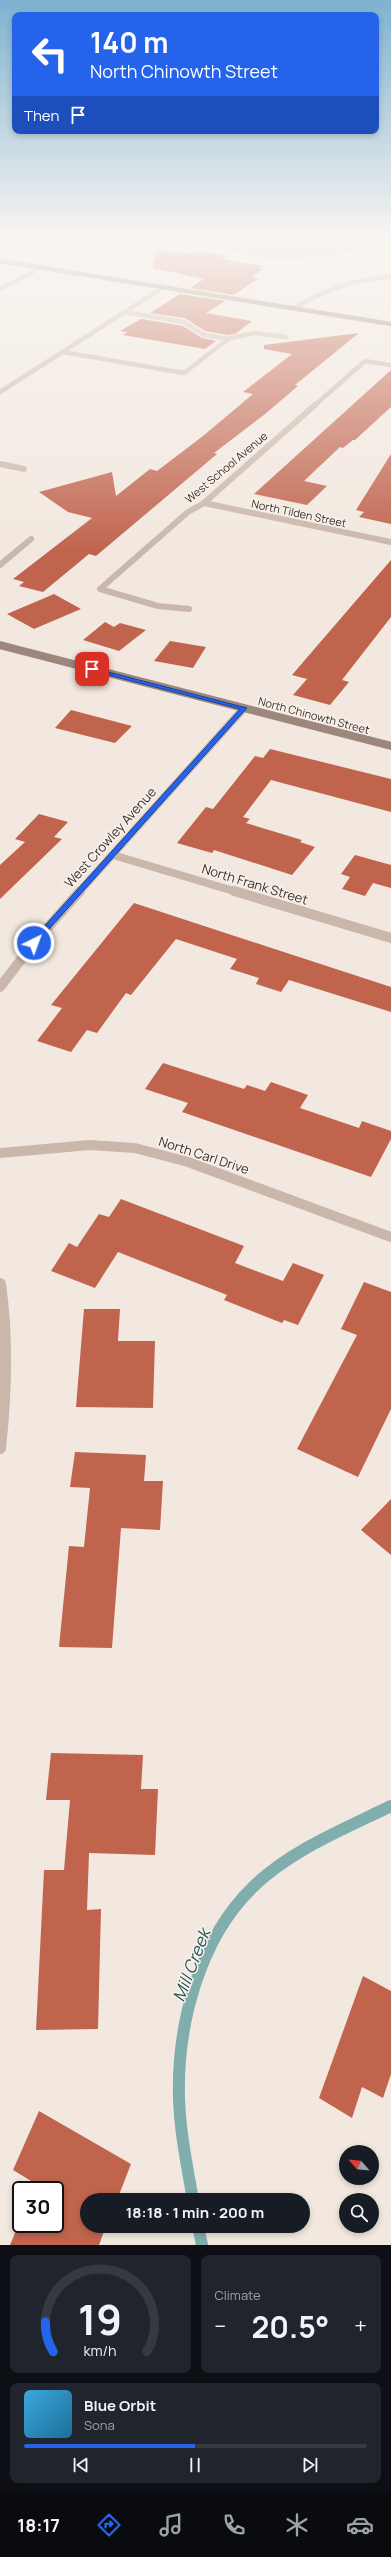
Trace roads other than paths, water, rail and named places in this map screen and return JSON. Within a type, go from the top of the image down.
[{"type":"main road","name":"North Chinowth Street","points":[[0,645],[391,746]]},
{"type":"street","points":[[0,392],[77,343]]},
{"type":"street","points":[[63,352],[184,373],[223,343]]},
{"type":"street","name":"West School Avenue","points":[[189,609],[158,606],[100,588],[188,512],[204,503],[365,361],[391,365]]},
{"type":"street","points":[[0,464],[24,469]]},
{"type":"street","name":"North Tilden Street","points":[[204,503],[391,542]]},
{"type":"street","points":[[0,565],[31,539]]},
{"type":"street","name":"West Crowley Avenue","points":[[0,987],[34,943],[244,708]]},
{"type":"street","name":"North Frank Street","points":[[112,855],[391,938]]},
{"type":"street","name":"North Carl Drive","points":[[0,1153],[90,1145],[135,1148],[188,1162],[391,1236]]},
{"type":"street","points":[[0,1284],[5,1314],[4,1407],[0,1448]]},
{"type":"waterway","name":"Mill Creek","points":[[192,2193],[181,2124],[179,2070],[187,2013],[205,1957],[218,1932],[234,1908],[253,1887],[268,1874],[284,1862],[319,1841],[391,1806]]},
{"type":"waterway","name":"Mill Creek","points":[[199,2233],[202,2245]]}]
